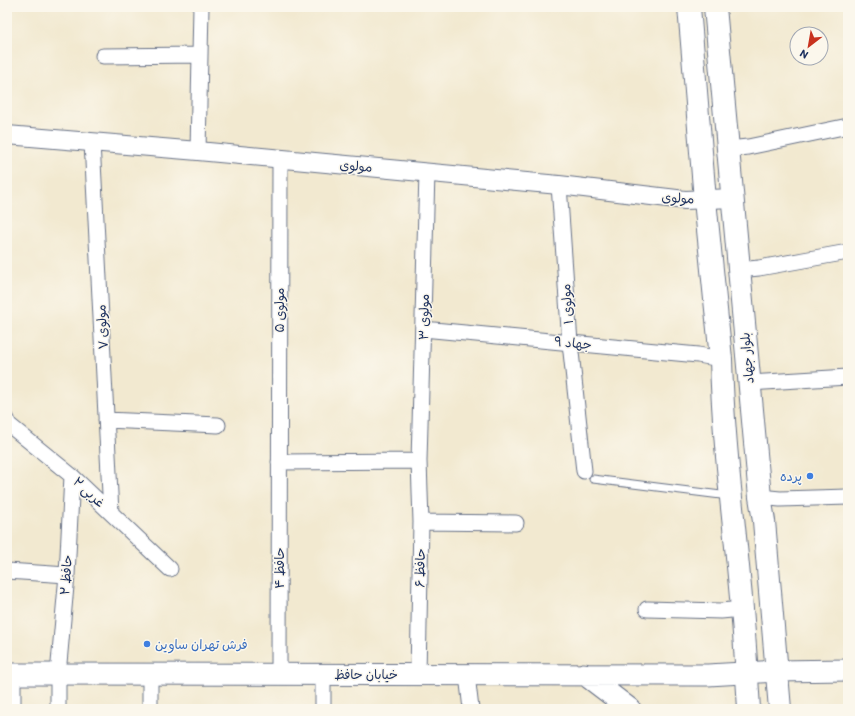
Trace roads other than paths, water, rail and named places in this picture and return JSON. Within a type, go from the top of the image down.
[{"type":"main road","name":"بلوار جهاد","points":[[689,7],[742,609],[736,674],[749,709]]},
{"type":"main road","name":"بلوار جهاد","points":[[715,7],[760,497],[786,670],[780,709]]},
{"type":"main road","name":"خیابان حافظ","points":[[10,674],[736,674],[786,670],[848,670]]},
{"type":"main road","points":[[584,674],[630,709]]},
{"type":"street","points":[[198,151],[201,7]]},
{"type":"street","points":[[103,56],[200,56]]},
{"type":"street","points":[[728,149],[748,147],[848,126]]},
{"type":"street","name":"مولوی","points":[[7,135],[198,151],[559,185],[685,200],[732,198]]},
{"type":"street","name":"مولوی ۷","points":[[92,142],[111,513]]},
{"type":"street","name":"مولوی ۵","points":[[279,462],[280,159]]},
{"type":"street","name":"مولوی ۳","points":[[419,461],[424,329],[427,173]]},
{"type":"street","name":"مولوی ۱","points":[[559,185],[570,343],[588,475]]},
{"type":"street","points":[[739,270],[759,268],[848,252]]},
{"type":"street","name":"جهاد ۹","points":[[424,329],[698,355],[721,359]]},
{"type":"street","points":[[750,383],[848,377]]},
{"type":"street","name":"غربی ۲","points":[[7,420],[8,424],[72,476],[170,569]]},
{"type":"street","points":[[106,420],[218,425]]},
{"type":"street","points":[[279,462],[419,461]]},
{"type":"street","name":"حافظ ۶","points":[[418,674],[421,522],[419,461]]},
{"type":"street","name":"حافظ ۴","points":[[278,674],[279,462]]},
{"type":"street","name":"حافظ ۲","points":[[58,709],[58,674],[67,575],[72,476]]},
{"type":"street","points":[[760,497],[780,499],[848,498]]},
{"type":"street","points":[[421,522],[516,522]]},
{"type":"street","points":[[7,571],[67,575]]},
{"type":"street","points":[[647,608],[721,611],[742,609]]},
{"type":"street","points":[[10,674],[13,709]]},
{"type":"street","points":[[150,674],[150,709]]},
{"type":"street","points":[[323,674],[323,709]]},
{"type":"street","points":[[467,674],[471,709]]},
{"type":"lane","points":[[588,475],[731,497]]},
{"type":"place","name":"پرده","points":[[810,476]]},
{"type":"place","name":"فرش تهران ساوین","points":[[147,644]]}]
